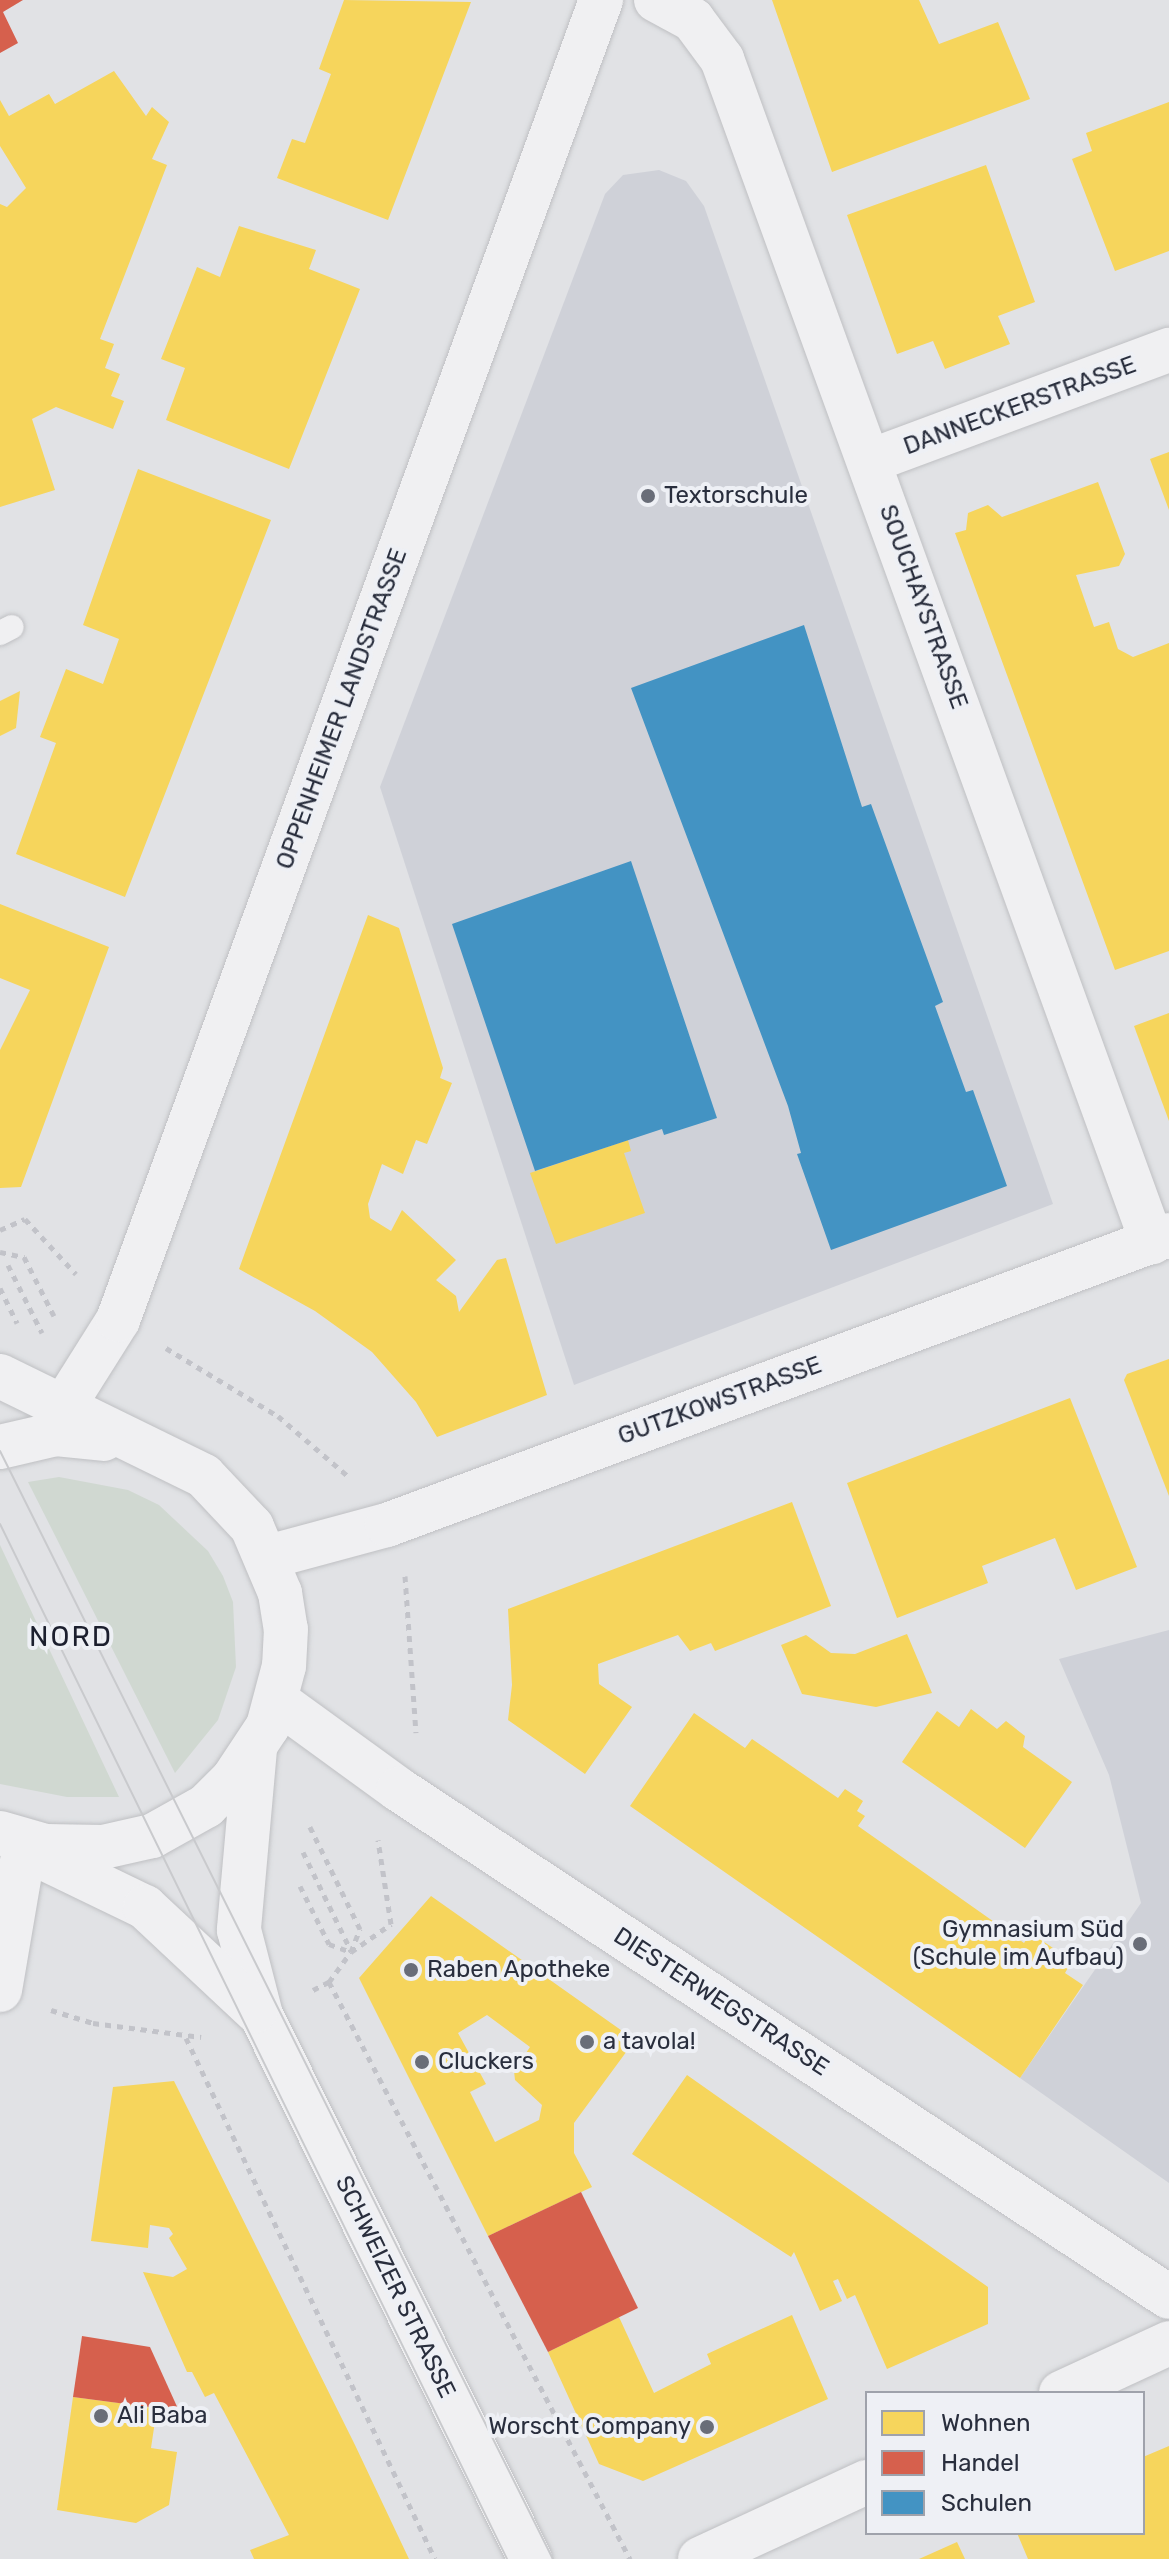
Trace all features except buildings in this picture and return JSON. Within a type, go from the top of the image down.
[{"type":"street","name":"OPPENHEIMER LANDSTRASSE","points":[[62,1409],[118,1320],[601,0]]},
{"type":"street","name":"SOUCHAYSTRASSE","points":[[656,0],[693,20],[722,59],[1160,1238]]},
{"type":"street","name":"DANNECKERSTRASSE","points":[[870,461],[1169,350]]},
{"type":"street","name":"GUTZKOWSTRASSE","points":[[268,1557],[387,1525],[1160,1238]]},
{"type":"street","points":[[0,1376],[204,1476],[252,1527],[268,1557],[286,1629],[277,1701],[255,1749],[206,1806],[152,1836],[103,1847],[65,1848],[8,1839]]},
{"type":"street","points":[[0,1447],[56,1434],[146,1447]]},
{"type":"street","name":"DIESTERWEGSTRASSE","points":[[277,1701],[398,1789],[1169,2297]]},
{"type":"street","points":[[255,1749],[239,1930],[261,2015]]},
{"type":"street","points":[[0,1990],[8,1839]]},
{"type":"street","points":[[8,1839],[145,1907],[261,2015]]},
{"type":"street","name":"SCHWEIZER STRASSE","points":[[261,2015],[530,2559]]},
{"type":"street","points":[[1065,2391],[1169,2343]]},
{"type":"street","points":[[700,2559],[865,2483]]},
{"type":"path","points":[[0,1230],[25,1219],[118,1320]]},
{"type":"path","points":[[0,1252],[24,1257],[56,1320]]},
{"type":"path","points":[[8,1265],[46,1341]]},
{"type":"path","points":[[310,1827],[360,1929],[351,1952]]},
{"type":"path","points":[[301,1848],[351,1952]]},
{"type":"path","points":[[297,1881],[329,1944],[351,1952]]},
{"type":"path","points":[[329,1982],[630,2559]]},
{"type":"path","points":[[186,2038],[435,2559]]},
{"type":"shaded area","name":"Textorschule","points":[[659,170],[686,181],[704,206],[1053,1204],[574,1385],[380,787],[605,194],[623,175]]},
{"type":"shaded area","points":[[59,1477],[128,1490],[159,1505],[208,1551],[223,1576],[233,1602],[236,1667],[218,1720],[175,1773],[28,1482]]},
{"type":"shaded area","points":[[0,1545],[119,1797],[67,1797],[0,1784]]},
{"type":"shaded area","name":"Gymnasium Süd (Schule im Aufbau)","points":[[1169,1630],[1169,2183],[1020,2078],[1141,1903],[1109,1775],[1059,1659]]},
{"type":"tram line","points":[[0,1451],[553,2559]]},
{"type":"tram line","points":[[0,1524],[507,2559]]},
{"type":"place","name":"Textorschule","points":[[648,496]]},
{"type":"place","name":"Gymnasium Süd (Schule im Aufbau)","points":[[1140,1944]]},
{"type":"place","name":"Raben Apotheke","points":[[411,1970]]},
{"type":"place","name":"a tavola!","points":[[587,2042]]},
{"type":"place","name":"Cluckers","points":[[422,2062]]},
{"type":"place","name":"Ali Baba","points":[[101,2416]]},
{"type":"place","name":"Worscht Company","points":[[707,2427]]},
{"type":"district","name":"NORD","points":[[71,1637]]}]
